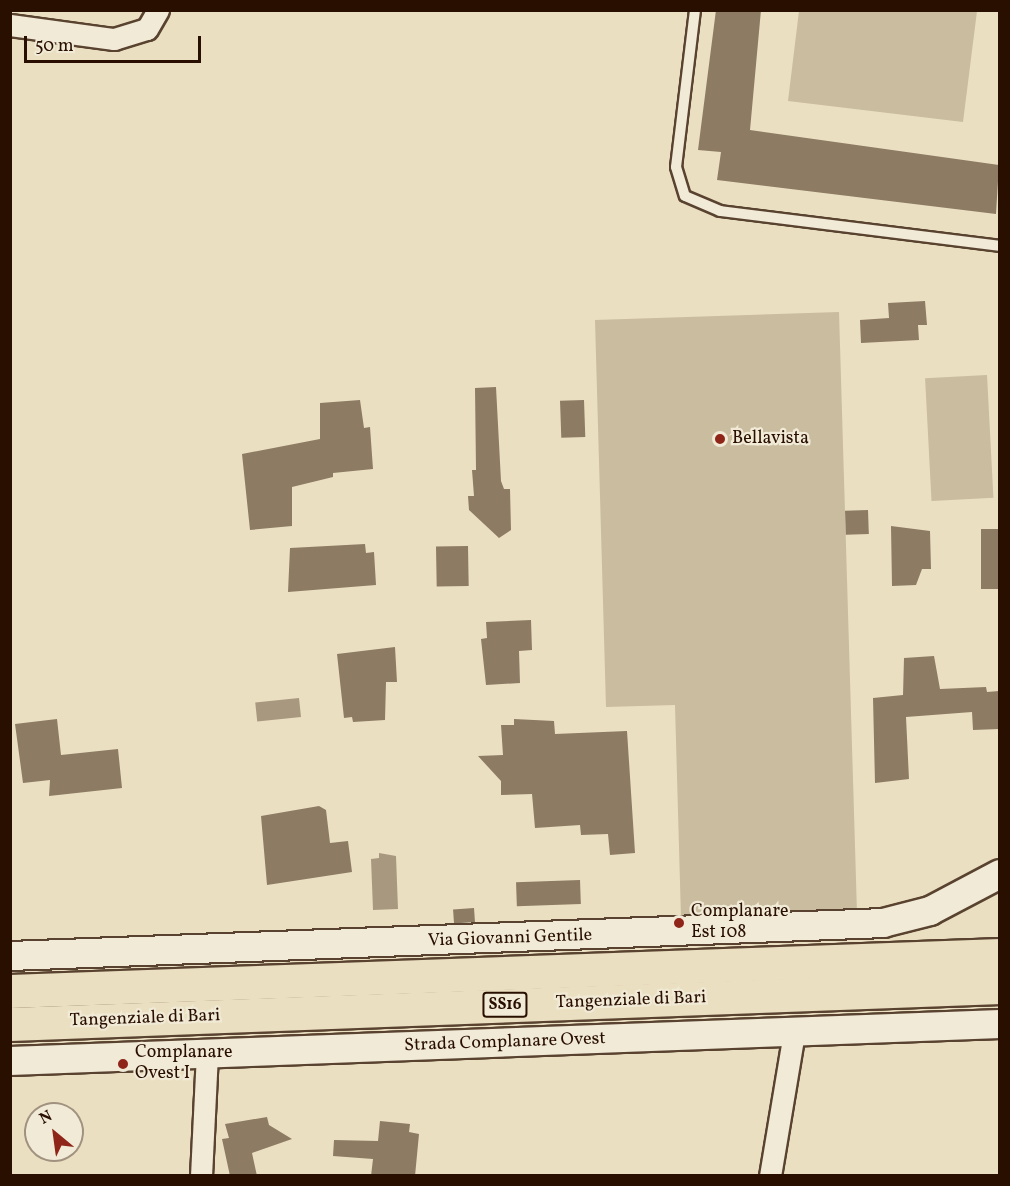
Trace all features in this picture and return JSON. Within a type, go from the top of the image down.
[{"type":"highway","name":"Tangenziale di Bari","points":[[10,991],[999,955]]},
{"type":"highway","name":"Tangenziale di Bari","points":[[10,1024],[999,987]]},
{"type":"street","points":[[10,26],[114,39],[147,29],[158,10]]},
{"type":"street","name":"Via Giovanni Gentile","points":[[10,956],[884,923],[930,911],[999,874]]},
{"type":"street","name":"Strada Complanare Ovest","points":[[10,1060],[999,1024]]},
{"type":"street","points":[[770,1176],[794,1033]]},
{"type":"street","points":[[201,1176],[207,1054]]},
{"type":"lane","points":[[695,10],[676,167],[685,196],[720,211],[999,246]]},
{"type":"shaded area","points":[[799,11],[977,11],[963,122],[788,101]]},
{"type":"shaded area","name":"Bellavista","points":[[839,312],[857,913],[681,918],[675,705],[606,707],[595,320]]},
{"type":"shaded area","points":[[987,375],[993,498],[932,501],[925,378]]},
{"type":"shaded area","points":[[299,698],[301,717],[257,721],[255,703]]},
{"type":"shaded area","points":[[379,853],[396,856],[398,909],[373,910],[371,859],[379,858]]},
{"type":"building","points":[[716,10],[761,10],[750,130],[999,165],[996,214],[717,180],[721,152],[698,150]]},
{"type":"building","points":[[925,301],[927,325],[918,325],[919,340],[861,343],[860,320],[889,318],[888,303]]},
{"type":"building","points":[[496,387],[501,481],[504,489],[510,489],[511,530],[499,538],[469,510],[468,496],[474,496],[472,470],[476,470],[475,388]]},
{"type":"building","points":[[360,400],[364,428],[370,427],[373,469],[333,473],[333,477],[292,487],[292,526],[250,530],[242,454],[320,439],[320,403]]},
{"type":"building","points":[[584,400],[585,437],[561,438],[560,401]]},
{"type":"building","points":[[868,510],[869,534],[846,535],[845,511]]},
{"type":"building","points":[[891,526],[930,531],[931,569],[922,569],[916,585],[892,586]]},
{"type":"building","points":[[981,529],[999,529],[999,589],[981,589]]},
{"type":"building","points":[[365,544],[366,553],[374,552],[376,585],[288,592],[290,548]]},
{"type":"building","points":[[468,546],[469,586],[437,587],[436,547]]},
{"type":"building","points":[[531,620],[532,650],[519,651],[520,683],[486,685],[481,639],[487,638],[486,622]]},
{"type":"building","points":[[395,647],[397,682],[386,682],[385,720],[353,722],[352,717],[344,718],[337,654]]},
{"type":"building","points":[[934,656],[940,689],[986,687],[987,692],[999,691],[999,729],[973,730],[972,712],[906,717],[909,779],[875,783],[873,698],[903,695],[904,658]]},
{"type":"building","points":[[57,719],[61,755],[118,749],[122,788],[49,796],[50,780],[23,783],[15,724]]},
{"type":"building","points":[[514,719],[554,721],[555,734],[627,731],[635,853],[610,855],[608,834],[581,835],[580,825],[535,828],[532,794],[501,795],[501,781],[478,756],[503,755],[501,725],[514,725]]},
{"type":"building","points":[[319,806],[326,810],[330,843],[348,841],[352,872],[267,885],[261,816]]},
{"type":"building","points":[[580,880],[581,904],[517,906],[516,882]]},
{"type":"building","points":[[474,908],[475,922],[454,923],[453,909]]},
{"type":"building","points":[[267,1117],[269,1125],[292,1139],[252,1153],[257,1176],[230,1176],[222,1139],[229,1138],[225,1124]]},
{"type":"building","points":[[380,1121],[410,1124],[409,1132],[419,1134],[415,1176],[371,1176],[373,1159],[333,1156],[334,1140],[378,1141]]},
{"type":"place","name":"Bellavista","points":[[720,439]]},
{"type":"place","name":"Complanare Est 108","points":[[679,923]]},
{"type":"place","name":"Complanare Ovest I","points":[[123,1064]]}]
